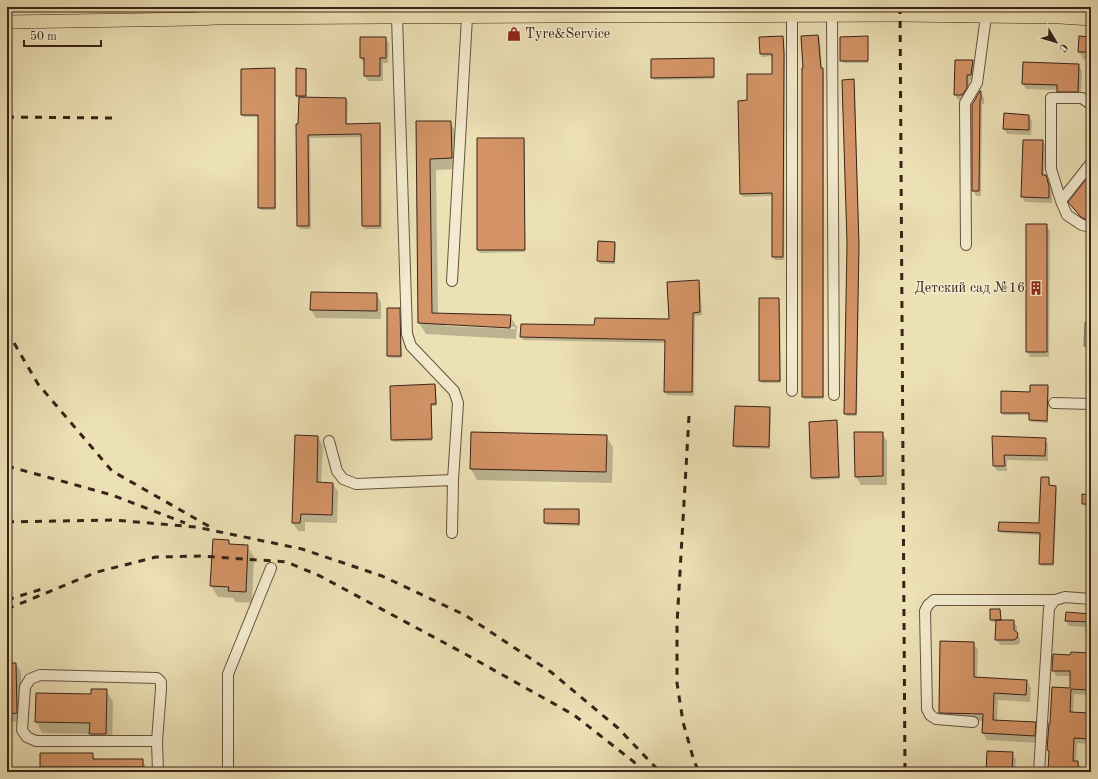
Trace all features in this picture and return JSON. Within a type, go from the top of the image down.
[{"type":"main road","points":[[7,22],[216,13],[397,17],[462,13],[550,11],[832,15],[851,11],[986,16],[1003,12],[1091,19]]},
{"type":"street","points":[[452,281],[462,13]]},
{"type":"street","points":[[792,15],[792,391]]},
{"type":"street","points":[[832,15],[834,395]]},
{"type":"street","points":[[966,245],[965,103],[976,83],[986,16]]},
{"type":"street","points":[[397,17],[407,334],[411,346],[454,391],[458,403],[453,480],[452,533]]},
{"type":"street","points":[[1090,103],[1082,98],[1051,98],[1051,169],[1060,202],[1067,215],[1082,226],[1091,227]]},
{"type":"street","points":[[1060,202],[1091,163]]},
{"type":"street","points":[[1054,403],[1091,404]]},
{"type":"street","points":[[329,441],[337,471],[343,479],[356,484],[453,480]]},
{"type":"street","points":[[228,772],[228,674],[271,568]]},
{"type":"street","points":[[973,722],[936,719],[930,715],[927,709],[925,610],[928,605],[934,600],[1055,600],[1065,597],[1091,599]]},
{"type":"street","points":[[1039,772],[1049,608],[1055,600]]},
{"type":"street","points":[[157,741],[36,741],[26,737],[22,730],[25,687],[30,679],[40,674],[157,678],[161,682],[157,741],[158,772]]},
{"type":"green space","points":[[1085,322],[1091,323],[1091,347],[1084,346]]},
{"type":"building","points":[[818,35],[821,68],[823,68],[823,397],[802,397],[803,68],[801,36]]},
{"type":"building","points":[[783,36],[783,257],[772,257],[772,193],[740,194],[738,101],[747,100],[747,74],[772,74],[772,54],[760,54],[759,37]]},
{"type":"building","points":[[868,36],[868,61],[840,61],[840,37]]},
{"type":"building","points":[[1079,36],[1091,37],[1091,52],[1078,52]]},
{"type":"building","points":[[360,37],[386,37],[386,58],[380,58],[380,76],[364,76],[364,58],[360,58]]},
{"type":"building","points":[[714,58],[714,77],[651,78],[651,59]]},
{"type":"building","points":[[955,60],[973,60],[971,75],[967,75],[967,88],[962,95],[954,95]]},
{"type":"building","points":[[1023,62],[1079,64],[1078,92],[1057,92],[1057,85],[1022,84]]},
{"type":"building","points":[[275,68],[275,208],[258,208],[258,115],[241,115],[241,69]]},
{"type":"building","points":[[296,68],[306,69],[306,96],[296,96]]},
{"type":"building","points":[[854,79],[859,245],[856,414],[844,414],[847,244],[842,80]]},
{"type":"building","points":[[980,91],[979,191],[972,191],[972,105]]},
{"type":"building","points":[[299,97],[346,98],[346,124],[380,123],[380,226],[362,226],[361,134],[308,135],[309,226],[297,226],[296,124],[298,124]]},
{"type":"building","points":[[1004,113],[1029,115],[1029,130],[1003,129]]},
{"type":"building","points":[[416,121],[451,121],[452,158],[430,159],[432,313],[511,315],[510,328],[418,323]]},
{"type":"building","points":[[477,138],[524,138],[525,250],[477,250]]},
{"type":"building","points":[[1023,140],[1043,140],[1042,175],[1046,175],[1049,186],[1049,198],[1021,197]]},
{"type":"building","points":[[1091,173],[1091,218],[1089,220],[1081,217],[1068,202]]},
{"type":"building","name":"Детский сад №16","points":[[1026,224],[1047,224],[1047,352],[1026,352]]},
{"type":"building","points":[[598,241],[615,242],[614,262],[597,261]]},
{"type":"building","points":[[699,280],[700,312],[693,313],[692,392],[664,392],[665,340],[520,337],[521,324],[594,325],[595,318],[669,319],[667,282]]},
{"type":"building","points":[[311,292],[377,293],[377,311],[310,310]]},
{"type":"building","points":[[759,298],[779,298],[780,381],[759,381]]},
{"type":"building","points":[[387,308],[400,308],[401,356],[387,356]]},
{"type":"building","points":[[435,384],[436,404],[431,404],[432,439],[391,440],[390,386]]},
{"type":"building","points":[[1030,385],[1048,385],[1047,421],[1029,420],[1029,413],[1001,413],[1001,391],[1030,392]]},
{"type":"building","points":[[735,406],[770,407],[769,447],[733,446]]},
{"type":"building","points":[[837,420],[839,477],[811,478],[809,422]]},
{"type":"building","points":[[471,432],[607,435],[606,472],[470,469]]},
{"type":"building","points":[[854,432],[883,432],[883,476],[855,477]]},
{"type":"building","points":[[295,435],[318,436],[317,482],[333,483],[332,515],[301,514],[300,523],[292,523]]},
{"type":"building","points":[[992,436],[1046,438],[1045,456],[1004,455],[1005,466],[993,466]]},
{"type":"building","points":[[1041,477],[1049,477],[1049,485],[1056,486],[1053,564],[1039,564],[1040,533],[998,531],[999,522],[1039,523]]},
{"type":"building","points":[[1082,494],[1091,495],[1091,504],[1082,504]]},
{"type":"building","points":[[544,509],[579,509],[579,524],[544,523]]},
{"type":"building","points":[[213,539],[229,540],[229,544],[248,545],[246,592],[228,591],[229,587],[210,586]]},
{"type":"building","points":[[990,609],[1000,609],[1001,620],[990,620]]},
{"type":"building","points":[[1066,612],[1091,614],[1091,622],[1065,621]]},
{"type":"building","points":[[996,620],[1014,620],[1014,630],[1018,633],[1017,638],[1014,640],[995,640]]},
{"type":"building","points":[[940,641],[974,642],[974,677],[1027,680],[1026,695],[994,693],[993,720],[1036,722],[1035,736],[982,733],[983,714],[939,713]]},
{"type":"building","points":[[1071,652],[1091,653],[1091,690],[1071,689],[1070,712],[1091,713],[1091,739],[1074,738],[1073,761],[1078,761],[1078,772],[1048,771],[1049,751],[1047,750],[1052,687],[1070,688],[1070,671],[1052,671],[1053,654],[1070,655]]},
{"type":"building","points":[[7,663],[16,663],[17,713],[7,714]]},
{"type":"building","points":[[91,689],[107,689],[106,734],[89,734],[90,723],[35,722],[36,693],[91,694]]},
{"type":"building","points":[[987,751],[1013,752],[1012,772],[986,772]]},
{"type":"building","points":[[40,753],[93,753],[93,759],[143,759],[143,767],[40,767]]},
{"type":"railway","points":[[900,7],[905,772]]},
{"type":"railway","points":[[7,117],[118,118]]},
{"type":"railway","points":[[7,331],[38,384],[112,471],[212,528]]},
{"type":"railway","points":[[689,416],[677,624],[677,683],[683,722],[694,761],[699,772]]},
{"type":"railway","points":[[7,466],[112,495],[185,523]]},
{"type":"railway","points":[[7,522],[113,520],[196,527],[302,549],[382,576],[465,615],[551,672],[618,728],[660,772]]},
{"type":"railway","points":[[7,609],[97,572],[156,557],[201,556],[287,562],[320,576],[467,655],[574,715],[634,762],[643,772]]},
{"type":"railway","points":[[7,600],[45,588]]},
{"type":"place","name":"Tyre&Service","points":[[514,34]]},
{"type":"place","name":"Детский сад №16","points":[[1036,288]]}]
